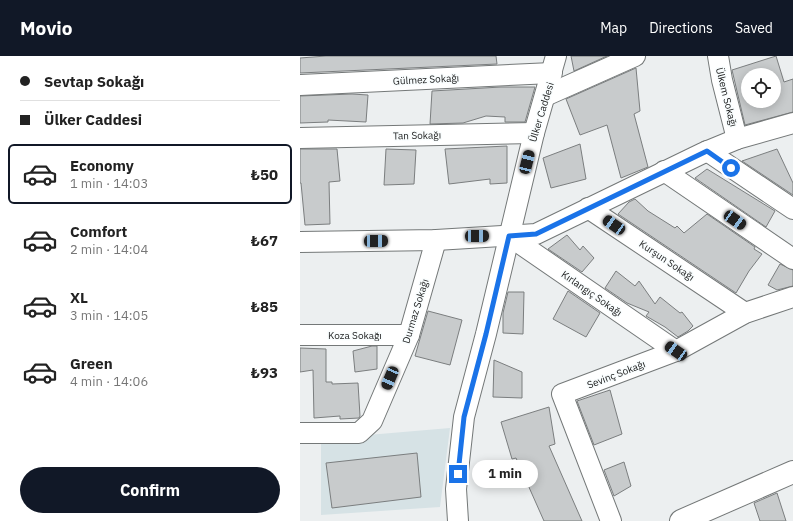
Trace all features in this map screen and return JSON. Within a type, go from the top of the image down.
[{"type":"main road","points":[[681,521],[793,472]]},
{"type":"street","points":[[545,96],[635,56]]},
{"type":"street","name":"Ülkem Sokağı","points":[[718,56],[722,80],[737,139]]},
{"type":"street","name":"Ülker Caddesi","points":[[454,521],[464,417],[486,334],[534,133],[554,65]]},
{"type":"street","name":"Gülmez Sokağı","points":[[300,85],[554,65]]},
{"type":"street","points":[[300,242],[436,240],[477,236],[536,234],[707,151],[737,139],[788,129]]},
{"type":"street","name":"Tan Sokağı","points":[[300,138],[534,133]]},
{"type":"street","points":[[707,151],[793,209]]},
{"type":"street","points":[[664,171],[793,259]]},
{"type":"street","name":"Kurşun Sokağı","points":[[588,208],[745,313]]},
{"type":"street","name":"Kırlangıç Sokağı","points":[[509,236],[676,351]]},
{"type":"street","name":"Durmaz Sokağı","points":[[300,433],[359,433],[372,421],[409,335],[436,240]]},
{"type":"street","name":"Sevinç Sokağı","points":[[611,521],[562,394],[676,351],[745,313],[793,297]]},
{"type":"street","name":"Koza Sokağı","points":[[300,335],[409,335]]},
{"type":"shaded area","points":[[450,428],[440,507],[321,515],[321,439]]},
{"type":"building","points":[[326,56],[496,56],[497,64],[300,73],[300,58]]},
{"type":"building","points":[[571,56],[607,56],[574,71]]},
{"type":"building","points":[[776,56],[780,68],[741,68],[741,108],[781,108],[781,72],[784,82],[793,79],[793,112],[745,125],[732,70]]},
{"type":"building","points":[[636,68],[640,111],[634,114],[648,167],[621,178],[607,125],[580,135],[566,99]]},
{"type":"building","points":[[501,87],[535,87],[525,122],[505,122],[505,117],[486,116],[463,123],[430,124],[432,91]]},
{"type":"building","points":[[352,94],[368,95],[366,122],[328,120],[328,122],[300,123],[300,96]]},
{"type":"building","points":[[580,144],[586,179],[551,188],[543,158]]},
{"type":"building","points":[[507,146],[507,183],[490,184],[490,179],[449,184],[445,149]]},
{"type":"building","points":[[300,149],[337,149],[340,181],[329,182],[330,224],[305,225],[300,183]]},
{"type":"building","points":[[386,149],[416,150],[414,184],[384,185]]},
{"type":"building","points":[[777,149],[793,183],[793,195],[742,161]]},
{"type":"building","points":[[707,169],[775,211],[766,227],[695,178]]},
{"type":"building","points":[[635,199],[648,211],[675,228],[677,226],[684,233],[707,214],[755,247],[754,249],[762,254],[749,271],[736,293],[618,214],[629,202]]},
{"type":"building","points":[[567,235],[580,250],[583,246],[594,258],[582,272],[548,249]]},
{"type":"building","points":[[780,264],[793,270],[793,286],[777,290],[768,285]]},
{"type":"building","points":[[616,271],[635,286],[639,281],[655,304],[660,297],[680,313],[682,312],[693,326],[678,337],[665,327],[646,316],[649,312],[627,303],[605,288]]},
{"type":"building","points":[[568,291],[600,313],[586,337],[553,319]]},
{"type":"building","points":[[508,292],[524,292],[523,334],[503,333],[503,313]]},
{"type":"building","points":[[428,311],[462,320],[450,365],[415,356]]},
{"type":"building","points":[[377,346],[377,369],[355,372],[353,351]]},
{"type":"building","points":[[300,348],[326,349],[326,382],[332,382],[332,384],[358,383],[359,418],[340,419],[340,416],[314,418],[313,370],[300,372]]},
{"type":"building","points":[[494,360],[522,372],[522,398],[493,397]]},
{"type":"building","points":[[610,390],[622,434],[594,445],[577,401]]},
{"type":"building","points":[[549,407],[555,444],[549,446],[582,521],[544,521],[516,458],[512,459],[501,422]]},
{"type":"building","points":[[417,453],[421,497],[332,508],[326,463]]},
{"type":"building","points":[[624,462],[631,486],[614,496],[604,470]]},
{"type":"building","points":[[777,493],[786,521],[760,521],[754,503]]},
{"type":"route","points":[[458,474],[464,417],[486,334],[509,236],[536,234],[707,151],[731,168]]}]
